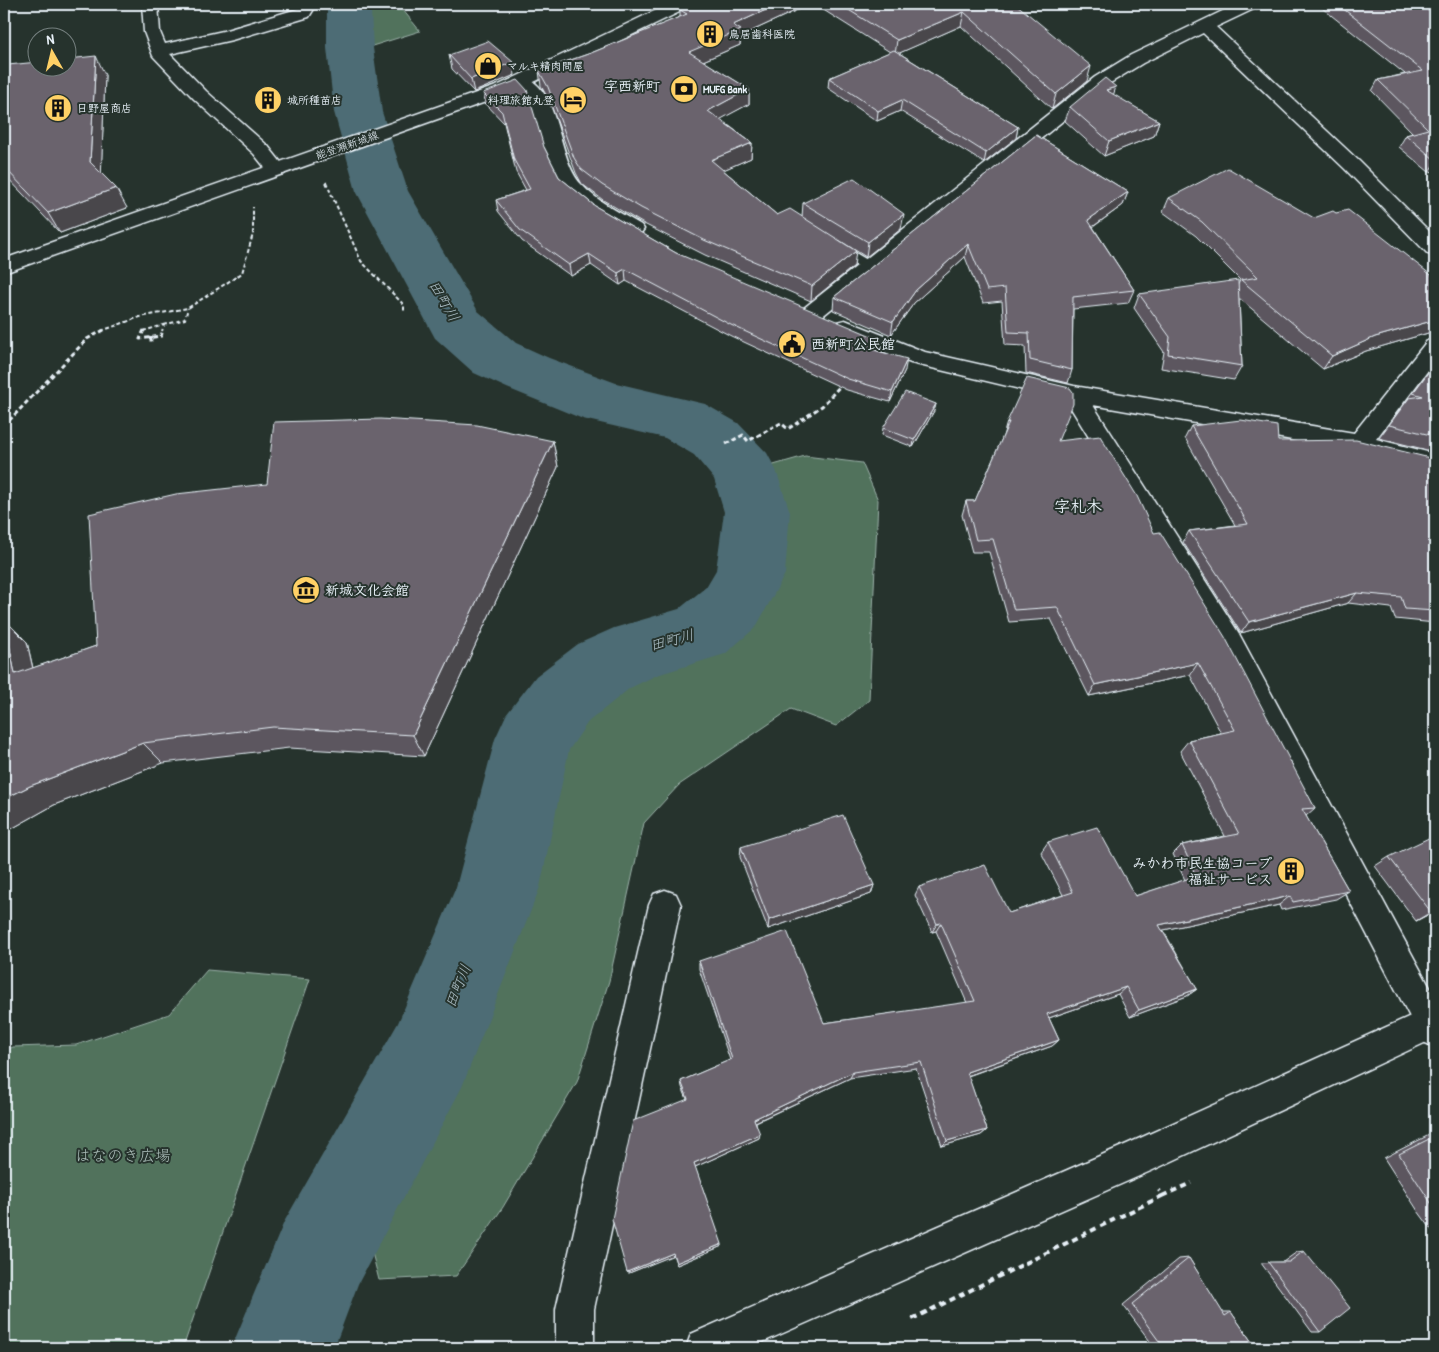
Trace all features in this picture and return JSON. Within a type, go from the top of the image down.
[{"type":"street","points":[[150,4],[152,32],[158,52],[200,95],[262,150],[277,170]]},
{"type":"street","points":[[158,52],[174,46],[226,36],[303,13],[309,4]]},
{"type":"street","name":"能登瀬新城線","points":[[4,266],[120,223],[330,152],[523,82],[677,4]]},
{"type":"street","points":[[1250,4],[1136,59],[1101,81],[869,267],[803,309],[919,358],[1074,394],[1360,443],[1435,463]]},
{"type":"street","points":[[1205,26],[1352,165],[1435,249]]},
{"type":"street","points":[[523,82],[539,99],[557,158],[572,188],[604,212],[652,239]]},
{"type":"street","points":[[1360,443],[1435,346]]},
{"type":"street","points":[[705,1348],[1140,1157],[1434,1025],[1228,640],[1074,394]]},
{"type":"street","points":[[575,1348],[575,1309],[665,904]]},
{"type":"lane","points":[[822,236],[869,267]]},
{"type":"path","points":[[326,181],[361,261],[404,306],[404,312]]},
{"type":"path","points":[[4,426],[87,338],[110,326],[140,316],[188,308],[202,301],[242,273],[252,234],[253,204]]},
{"type":"path","points":[[164,325],[161,336],[140,339],[144,329],[185,319],[188,308]]},
{"type":"path","points":[[151,337],[151,343]]},
{"type":"path","points":[[726,444],[742,435],[748,440],[781,424],[788,429],[822,406],[841,385]]},
{"type":"path","points":[[1140,1157],[1162,1196]]},
{"type":"path","points":[[912,1319],[1190,1183]]},
{"type":"green space","points":[[360,4],[398,4],[420,31],[369,47]]},
{"type":"green space","points":[[805,456],[862,463],[878,500],[869,700],[836,726],[791,709],[679,785],[644,823],[609,981],[577,1082],[503,1207],[456,1276],[379,1280],[362,1213],[426,1044],[510,860],[538,741],[593,685],[688,645],[742,610],[764,563],[779,509],[770,466]]},
{"type":"green space","name":"はなのき広場","points":[[207,970],[310,979],[185,1342],[170,1348],[4,1348],[4,1051],[13,1047],[76,1045],[169,1014]]},
{"type":"building","points":[[694,4],[779,4],[733,25],[741,30],[689,52],[749,89],[708,111],[752,143],[711,160],[777,215],[790,209],[856,251],[812,286],[704,240],[641,208],[602,185],[581,169],[574,158],[548,87],[539,71],[591,53],[687,14],[680,10]]},
{"type":"building","points":[[839,4],[1016,4],[1091,66],[1056,94],[964,12],[897,40]]},
{"type":"building","points":[[1337,4],[1421,4],[1435,16],[1435,160],[1406,135],[1428,129],[1378,80],[1423,71]]},
{"type":"building","points":[[488,41],[513,62],[471,79],[449,55]]},
{"type":"building","points":[[894,50],[1018,127],[986,153],[902,100],[878,111],[829,78]]},
{"type":"building","points":[[96,56],[90,162],[116,188],[48,213],[4,167],[4,80],[8,65],[28,63],[28,78],[78,78],[78,58]]},
{"type":"building","points":[[1105,78],[1116,87],[1106,90],[1159,121],[1109,141],[1070,107]]},
{"type":"building","points":[[518,80],[527,90],[544,147],[559,177],[595,206],[676,253],[881,340],[874,350],[907,359],[892,392],[848,379],[731,325],[625,269],[618,273],[589,254],[569,265],[520,230],[496,200],[530,189],[514,160],[502,112],[483,93]]},
{"type":"building","points":[[1036,135],[1128,192],[1088,220],[1134,290],[1073,297],[1072,370],[1030,360],[1029,333],[1008,332],[1005,288],[987,290],[968,244],[916,290],[893,322],[834,297]]},
{"type":"building","points":[[1228,168],[1314,218],[1333,211],[1336,213],[1348,210],[1435,278],[1435,320],[1375,337],[1332,356],[1241,280],[1258,277],[1202,222],[1169,198]]},
{"type":"building","points":[[854,178],[904,214],[868,242],[803,203]]},
{"type":"building","points":[[1238,280],[1242,366],[1168,354],[1170,337],[1139,294]]},
{"type":"building","points":[[1435,363],[1435,436],[1389,425],[1409,398],[1423,396],[1413,393]]},
{"type":"building","points":[[1027,378],[1070,388],[1073,392],[1073,404],[1058,441],[1100,436],[1137,496],[1154,533],[1160,532],[1225,637],[1315,808],[1302,809],[1349,891],[1293,902],[1290,896],[1159,925],[1197,989],[1139,1010],[1126,987],[1047,1014],[1059,1040],[967,1072],[987,1130],[947,1141],[921,1062],[853,1072],[754,1119],[760,1134],[694,1163],[722,1244],[676,1263],[673,1253],[627,1272],[612,1219],[633,1121],[688,1099],[681,1081],[732,1059],[699,961],[787,931],[824,1023],[975,1001],[941,923],[937,924],[919,887],[985,865],[1009,913],[1073,892],[1048,842],[1097,827],[1135,896],[1196,876],[1182,845],[1239,834],[1189,740],[1235,730],[1198,663],[1095,685],[1057,607],[1014,610],[993,539],[976,540],[966,501],[975,501]]},
{"type":"building","points":[[905,392],[936,404],[914,440],[883,428]]},
{"type":"building","name":"新城文化会館","points":[[380,419],[477,425],[553,441],[413,735],[273,727],[143,743],[30,786],[4,799],[4,619],[15,674],[96,646],[89,514],[176,494],[267,484],[274,422]]},
{"type":"building","points":[[1241,420],[1277,426],[1278,441],[1356,440],[1434,459],[1429,465],[1435,480],[1435,611],[1405,609],[1401,597],[1357,593],[1249,622],[1189,531],[1248,524],[1191,426]]},
{"type":"building","points":[[843,815],[874,885],[769,920],[741,847]]},
{"type":"building","points":[[1435,835],[1435,910],[1431,912],[1389,857]]},
{"type":"building","points":[[1435,1136],[1435,1209],[1399,1154]]},
{"type":"building","points":[[1304,1251],[1350,1308],[1320,1332],[1268,1262],[1289,1262]]},
{"type":"building","points":[[1189,1258],[1225,1316],[1231,1312],[1256,1348],[1164,1348],[1132,1304]]},
{"type":"waterway","name":"田町川","points":[[286,1339],[319,1257],[430,1055],[498,887],[533,739],[562,699],[604,666],[640,649],[700,633],[731,607],[750,574],[757,512],[744,470],[716,439],[683,420],[605,403],[528,373],[495,358],[456,324],[382,191],[358,112],[350,48],[349,10],[346,4]]},
{"type":"place","name":"鳥居歯科医院","points":[[710,34]]},
{"type":"place","name":"マルキ精肉問屋","points":[[488,66]]},
{"type":"place","name":"MUFG Bank","points":[[684,89]]},
{"type":"place","name":"城所種苗店","points":[[268,100]]},
{"type":"place","name":"料理旅館丸登","points":[[573,100]]},
{"type":"place","name":"日野屋商店","points":[[58,108]]},
{"type":"place","name":"西新町公民館","points":[[792,344]]},
{"type":"place","name":"新城文化会館","points":[[306,590]]},
{"type":"place","name":"みかわ市民生協コープ 福祉サービス","points":[[1291,871]]},
{"type":"district","name":"字西新町","points":[[632,86]]},
{"type":"district","name":"字札木","points":[[1078,506]]}]
